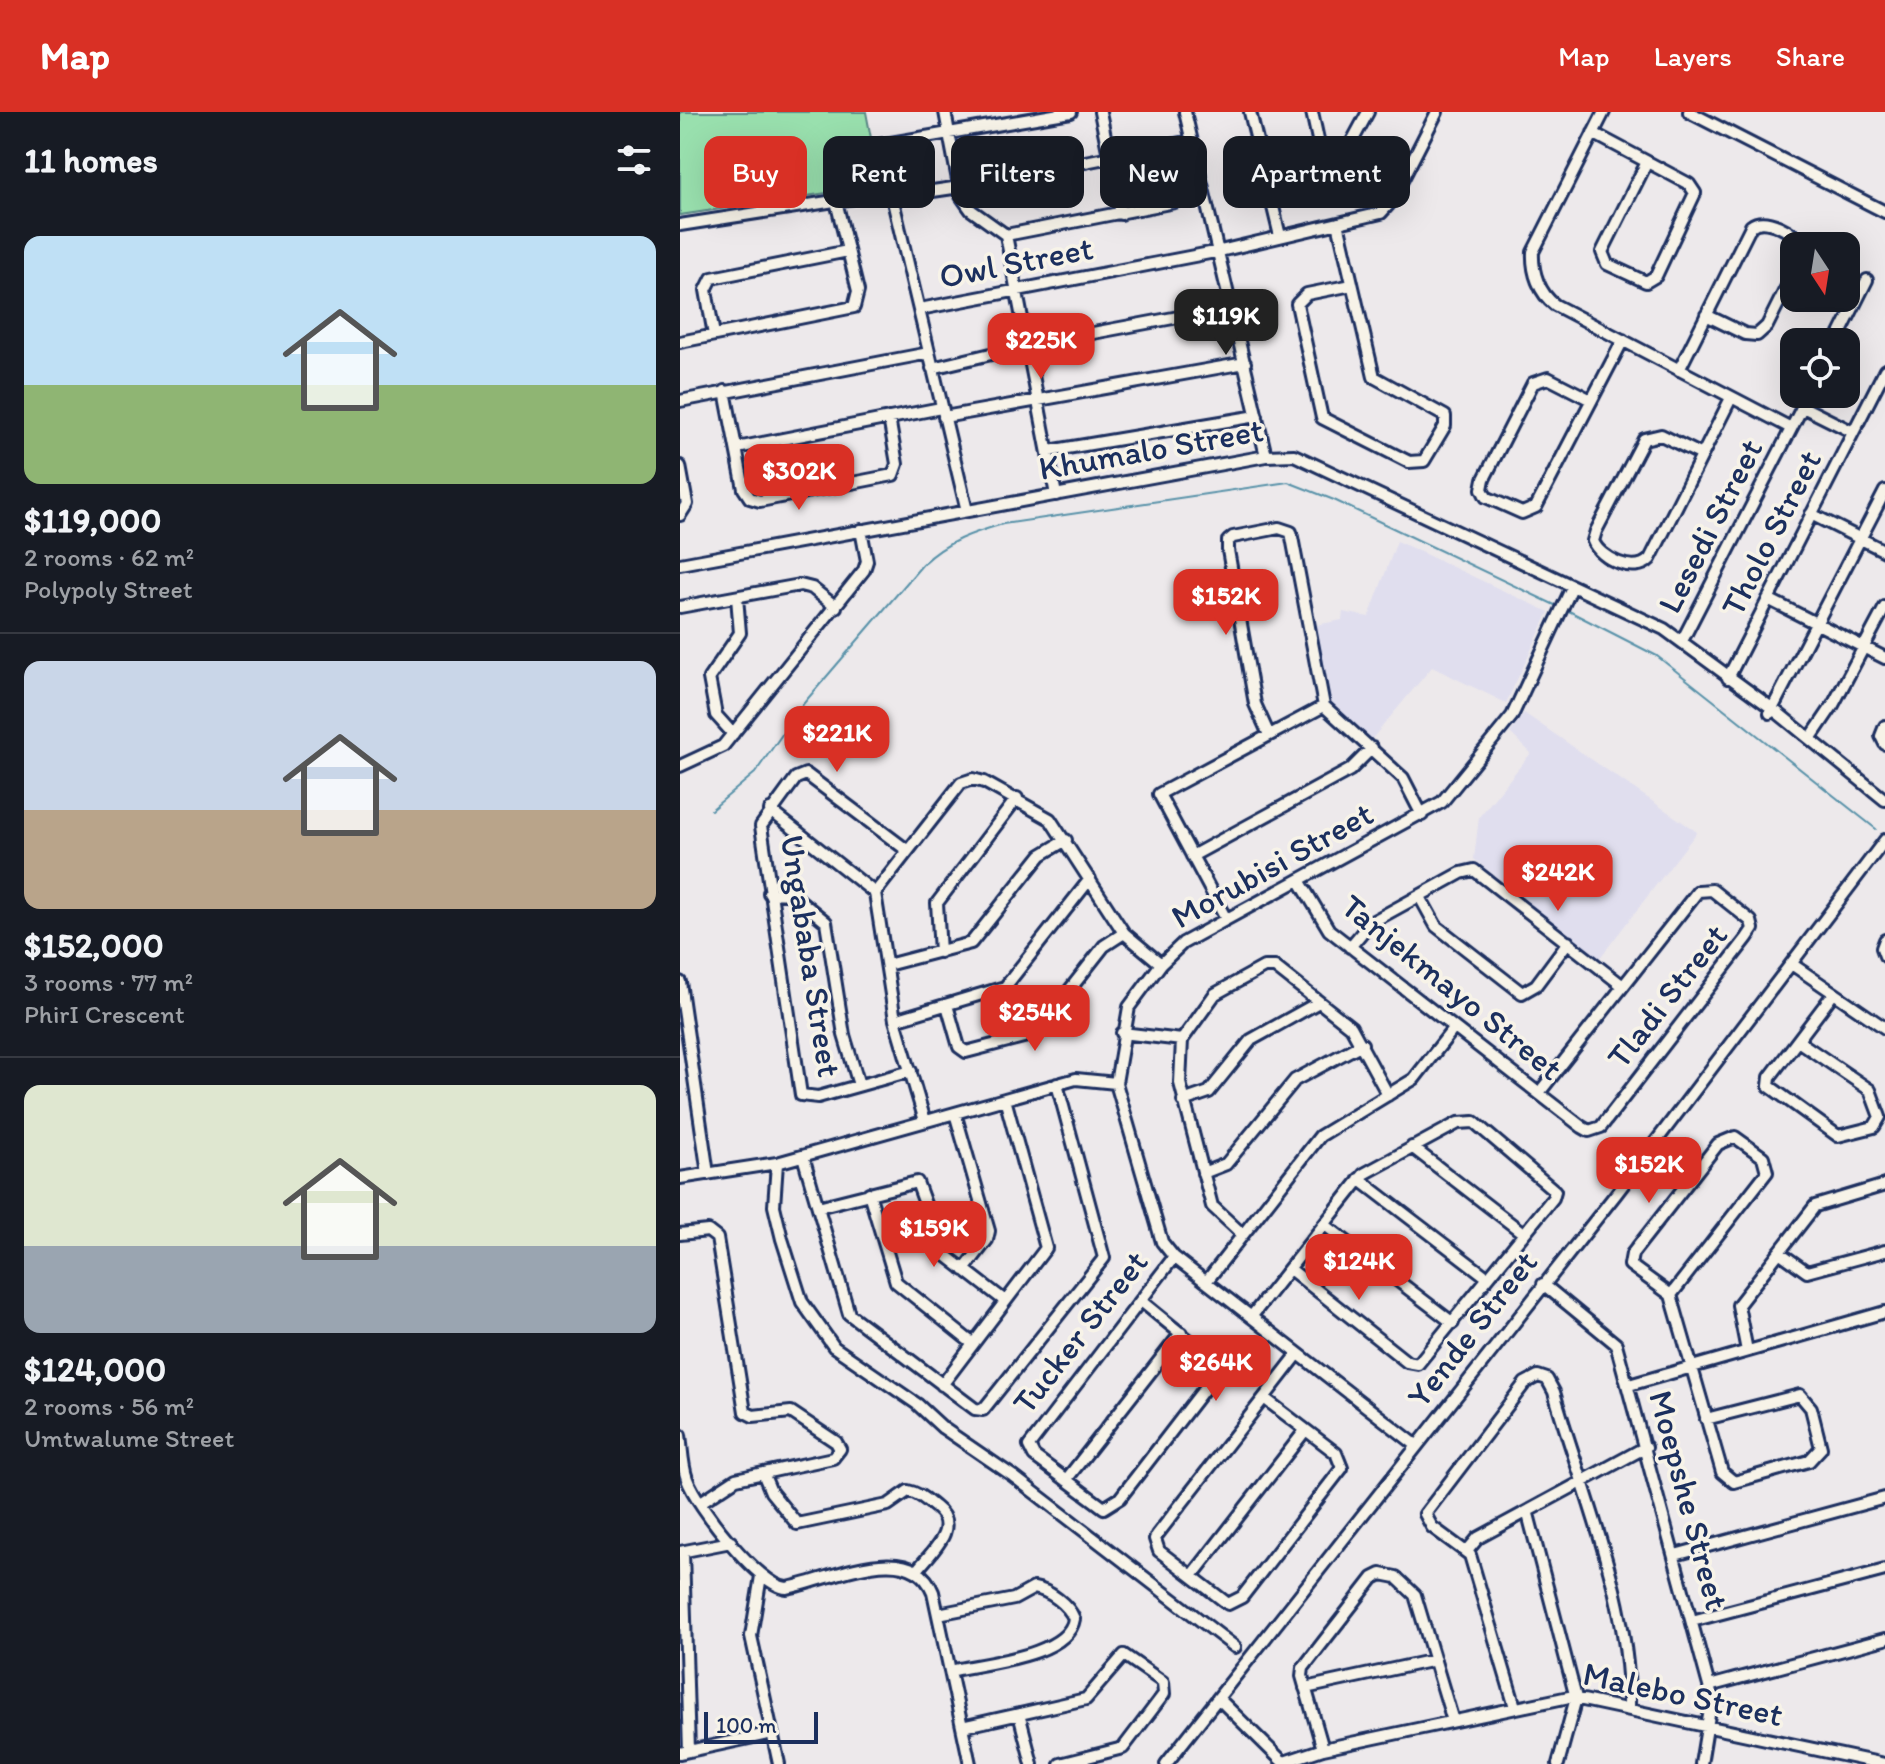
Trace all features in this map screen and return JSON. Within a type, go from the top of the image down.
[{"type":"street","points":[[945,112],[951,142]]},
{"type":"street","points":[[927,136],[1071,112]]},
{"type":"street","points":[[1100,112],[1105,136]]},
{"type":"street","points":[[1185,112],[1189,136]]},
{"type":"street","points":[[1250,112],[1256,136]]},
{"type":"street","points":[[1312,112],[1317,136]]},
{"type":"street","points":[[1356,136],[1368,112]]},
{"type":"street","name":"Owl Street","points":[[920,309],[1220,251],[1387,208],[1437,112]]},
{"type":"street","points":[[1604,112],[1537,241],[1533,264],[1540,287],[1550,301],[1791,428]]},
{"type":"street","points":[[1689,112],[1885,212]]},
{"type":"street","points":[[1593,133],[1689,184],[1695,193],[1656,276],[1646,282],[1607,264],[1602,252],[1647,162]]},
{"type":"street","points":[[680,225],[823,203]]},
{"type":"street","points":[[1207,206],[1266,456]]},
{"type":"street","points":[[680,342],[854,307],[858,291],[838,208]]},
{"type":"street","points":[[895,208],[967,511]]},
{"type":"street","points":[[970,208],[1006,235],[1056,495]]},
{"type":"street","points":[[1120,208],[1121,214]]},
{"type":"street","points":[[1006,235],[1145,208]]},
{"type":"street","points":[[1273,208],[1280,236]]},
{"type":"street","points":[[1679,370],[1753,224],[1762,221],[1786,232]]},
{"type":"street","points":[[1338,223],[1375,379],[1445,416],[1445,426],[1424,461],[1409,462],[1322,418],[1297,304],[1307,294],[1352,285]]},
{"type":"street","points":[[714,335],[706,286],[712,278],[848,251]]},
{"type":"street","points":[[1843,328],[1867,280]]},
{"type":"street","points":[[1706,315],[1745,334],[1757,335],[1767,326],[1780,300]]},
{"type":"street","points":[[932,368],[1029,345],[1232,307]]},
{"type":"street","points":[[1591,400],[1548,378],[1533,383],[1484,479],[1482,489],[1486,497],[1522,513],[1534,510],[1623,340]]},
{"type":"street","points":[[680,401],[929,353]]},
{"type":"street","points":[[737,448],[889,418],[1039,399],[1245,363]]},
{"type":"street","name":"Tholo Street","points":[[1728,678],[1883,378]]},
{"type":"street","points":[[725,391],[744,489],[755,500],[893,475],[897,469],[889,418]]},
{"type":"street","points":[[1702,455],[1661,435],[1644,439],[1596,531],[1593,541],[1597,550],[1631,567],[1646,563],[1702,455],[1731,398]]},
{"type":"street","name":"Lesedi Street","points":[[1682,641],[1802,408]]},
{"type":"street","points":[[1805,408],[1853,432]]},
{"type":"street","points":[[1049,451],[1257,416]]},
{"type":"street","name":"Khumalo Street","points":[[680,564],[1283,454],[1303,459],[1682,641],[1885,808]]},
{"type":"street","points":[[680,466],[687,504],[680,515]]},
{"type":"street","points":[[1769,710],[1885,491]]},
{"type":"street","points":[[1811,514],[1885,551]]},
{"type":"street","points":[[1269,735],[1254,698],[1228,550],[1230,539],[1279,528],[1291,532],[1324,706],[1403,778],[1422,815]]},
{"type":"street","points":[[680,766],[718,750],[836,607],[867,566],[861,530]]},
{"type":"street","points":[[680,607],[806,585],[836,607]]},
{"type":"street","name":"Morubisi Street","points":[[1416,1445],[1174,1257],[1156,1228],[1116,1083],[1122,1033],[1129,1007],[1161,964],[1183,943],[1422,815],[1446,798],[1508,724],[1572,587]]},
{"type":"street","points":[[733,734],[716,715],[709,678],[740,633],[737,597]]},
{"type":"street","points":[[1768,599],[1885,658]]},
{"type":"street","points":[[1810,739],[1885,607]]},
{"type":"street","points":[[1226,919],[1159,794],[1324,706]]},
{"type":"street","name":"Khumalo Street","points":[[1769,710],[1885,800]]},
{"type":"street","points":[[1885,726],[1881,736],[1885,744]]},
{"type":"street","points":[[1192,856],[1350,770],[1372,748]]},
{"type":"street","points":[[908,851],[806,774],[796,778],[770,810],[875,893],[895,1020],[925,1121]]},
{"type":"street","points":[[875,893],[965,781],[984,782],[1050,819],[1124,933],[1161,964]]},
{"type":"street","points":[[940,952],[937,903],[1017,798]]},
{"type":"street","name":"Ungababa Street","points":[[770,810],[761,831],[799,1091],[804,1098],[812,1099],[911,1071]]},
{"type":"street","points":[[887,965],[974,940],[1041,855],[1066,840]]},
{"type":"street","name":"Yende Street","points":[[1166,1764],[1793,965],[1885,840]]},
{"type":"street","name":"Yende Street","points":[[1821,928],[1885,851]]},
{"type":"street","points":[[1350,947],[1370,923],[1461,873],[1477,871],[1623,986],[1539,1093]]},
{"type":"street","points":[[895,1020],[1005,987],[1090,879]]},
{"type":"street","name":"Tanjekmayo Street","points":[[1299,880],[1324,925],[1582,1127]]},
{"type":"street","name":"Tladi Street","points":[[1582,1127],[1594,1131],[1601,1127],[1753,929],[1748,917],[1712,890],[1698,891],[1623,986]]},
{"type":"street","points":[[769,893],[792,894],[826,922],[844,1035],[859,1085]]},
{"type":"street","points":[[1420,897],[1436,926],[1522,993],[1536,985],[1568,942]]},
{"type":"street","points":[[947,1005],[959,1047],[966,1052],[1030,1037],[1104,946],[1124,933]]},
{"type":"street","points":[[1885,940],[1882,948],[1885,956]]},
{"type":"street","points":[[1793,965],[1885,1028]]},
{"type":"street","points":[[1242,1234],[1215,1211],[1183,1101],[1179,1076],[1182,1040],[1215,994],[1264,967],[1279,970],[1351,1027],[1388,1095]]},
{"type":"street","points":[[680,982],[684,1033],[708,1174]]},
{"type":"street","points":[[1798,1041],[1873,1093],[1880,1117],[1874,1127],[1838,1136],[1771,1089],[1770,1077],[1833,994]]},
{"type":"street","points":[[1183,1101],[1209,1092],[1251,1040],[1319,1002]]},
{"type":"street","points":[[1206,1282],[1326,1130],[1420,1073],[1454,1028]]},
{"type":"street","points":[[1122,1033],[1182,1040]]},
{"type":"street","points":[[1203,1173],[1226,1164],[1295,1080],[1362,1044]]},
{"type":"street","points":[[680,1178],[777,1163],[1057,1084],[1087,1079],[1116,1083]]},
{"type":"street","points":[[803,1156],[849,1314],[975,1409],[983,1410],[1104,1258],[1057,1084]]},
{"type":"street","points":[[942,1385],[1043,1254],[1046,1242],[1005,1099]]},
{"type":"street","points":[[955,1113],[989,1231],[987,1240],[964,1270]]},
{"type":"street","points":[[1251,1317],[1367,1171],[1458,1123],[1474,1122],[1553,1187],[1553,1198],[1418,1364],[1407,1362],[1290,1269]]},
{"type":"street","points":[[1671,1295],[1767,1172],[1763,1157],[1735,1137],[1718,1144],[1630,1258],[1632,1269],[1671,1295],[1691,1367],[1706,1419],[1722,1472],[1730,1481],[1809,1461],[1821,1448],[1811,1408],[1800,1395],[1706,1419]]},
{"type":"street","points":[[1412,1147],[1523,1233]]},
{"type":"street","points":[[777,1163],[774,1206],[786,1251],[802,1302],[834,1347],[917,1404],[943,1428],[1013,1476],[1235,1647]]},
{"type":"street","points":[[1359,1179],[1488,1278]]},
{"type":"street","points":[[818,1207],[910,1182],[921,1186],[940,1250],[1005,1301]]},
{"type":"street","points":[[1747,1351],[1736,1308],[1815,1206],[1885,1185]]},
{"type":"street","points":[[869,1193],[898,1286],[972,1343]]},
{"type":"street","points":[[1325,1225],[1453,1323]]},
{"type":"street","points":[[680,1234],[708,1231],[717,1238],[745,1412],[753,1416],[791,1412],[838,1445],[839,1453],[833,1458],[731,1481],[701,1502]]},
{"type":"street","points":[[1779,1252],[1807,1272],[1885,1251]]},
{"type":"street","name":"Tucker Street","points":[[1066,1480],[1031,1454],[1031,1442],[1174,1257]]},
{"type":"street","name":"Moepshe Street","points":[[1543,1284],[1614,1339],[1709,1686],[1712,1701],[1701,1764]]},
{"type":"street","points":[[1141,1301],[1181,1333],[1216,1363],[1216,1375],[1108,1507],[1100,1507],[1066,1480],[1181,1333]]},
{"type":"street","points":[[1629,1385],[1885,1312]]},
{"type":"street","points":[[1264,1398],[1304,1432],[1336,1453],[1342,1463],[1340,1473],[1236,1604],[1223,1602],[1159,1551],[1155,1543],[1157,1535],[1298,1354]]},
{"type":"street","points":[[1515,1707],[1467,1551],[1429,1525],[1426,1510],[1525,1383],[1534,1377],[1547,1379],[1554,1392],[1594,1520],[1628,1653],[1629,1709]]},
{"type":"street","points":[[1192,1576],[1304,1432]]},
{"type":"street","points":[[680,1435],[687,1478],[701,1502],[731,1542],[772,1584],[787,1588],[889,1564],[918,1569],[929,1582],[938,1614],[970,1764]]},
{"type":"street","points":[[1467,1551],[1478,1538],[1528,1514],[1646,1447]]},
{"type":"street","points":[[763,1473],[771,1492],[797,1524],[888,1505],[908,1491],[917,1494],[944,1514],[947,1525],[943,1536],[918,1569]]},
{"type":"street","points":[[1675,1555],[1885,1498]]},
{"type":"street","points":[[1528,1514],[1576,1698],[1558,1764]]},
{"type":"street","points":[[731,1542],[682,1552],[685,1752],[772,1733]]},
{"type":"street","points":[[1692,1621],[1885,1570]]},
{"type":"street","points":[[1323,1749],[1305,1688],[1303,1668],[1373,1578],[1381,1574],[1396,1577],[1415,1595],[1453,1721]]},
{"type":"street","points":[[761,1576],[751,1636],[779,1764]]},
{"type":"street","points":[[938,1614],[1014,1599],[1034,1588],[1046,1591],[1070,1611],[1074,1619],[1066,1636],[1053,1648],[950,1671]]},
{"type":"street","points":[[1709,1686],[1885,1639]]},
{"type":"street","points":[[962,1727],[1086,1699],[1124,1655],[1163,1682],[1164,1694],[1123,1748],[1060,1764]]},
{"type":"street","points":[[1305,1688],[1435,1660]]},
{"type":"street","points":[[1218,1698],[1285,1763]]},
{"type":"street","name":"Malebo Street","points":[[1285,1763],[1323,1749],[1515,1707],[1576,1698],[1884,1764]]},
{"type":"street","points":[[1019,1714],[1032,1764]]},
{"type":"shaded area","points":[[1397,541],[1549,612],[1506,703],[1432,667],[1371,740],[1327,705],[1316,625],[1342,620],[1343,612],[1369,617]]},
{"type":"shaded area","points":[[1524,713],[1697,832],[1599,959],[1474,859],[1479,817],[1531,753],[1510,733]]},
{"type":"green space","points":[[680,112],[866,112],[871,136],[823,136],[823,194],[807,196],[807,136],[704,136],[704,208],[727,208],[680,215]]},
{"type":"waterway","points":[[711,810],[755,773],[804,703],[923,564],[960,539],[1003,524],[1288,482],[1334,500],[1559,607]]},
{"type":"waterway","points":[[1565,609],[1657,656],[1876,829]]}]
